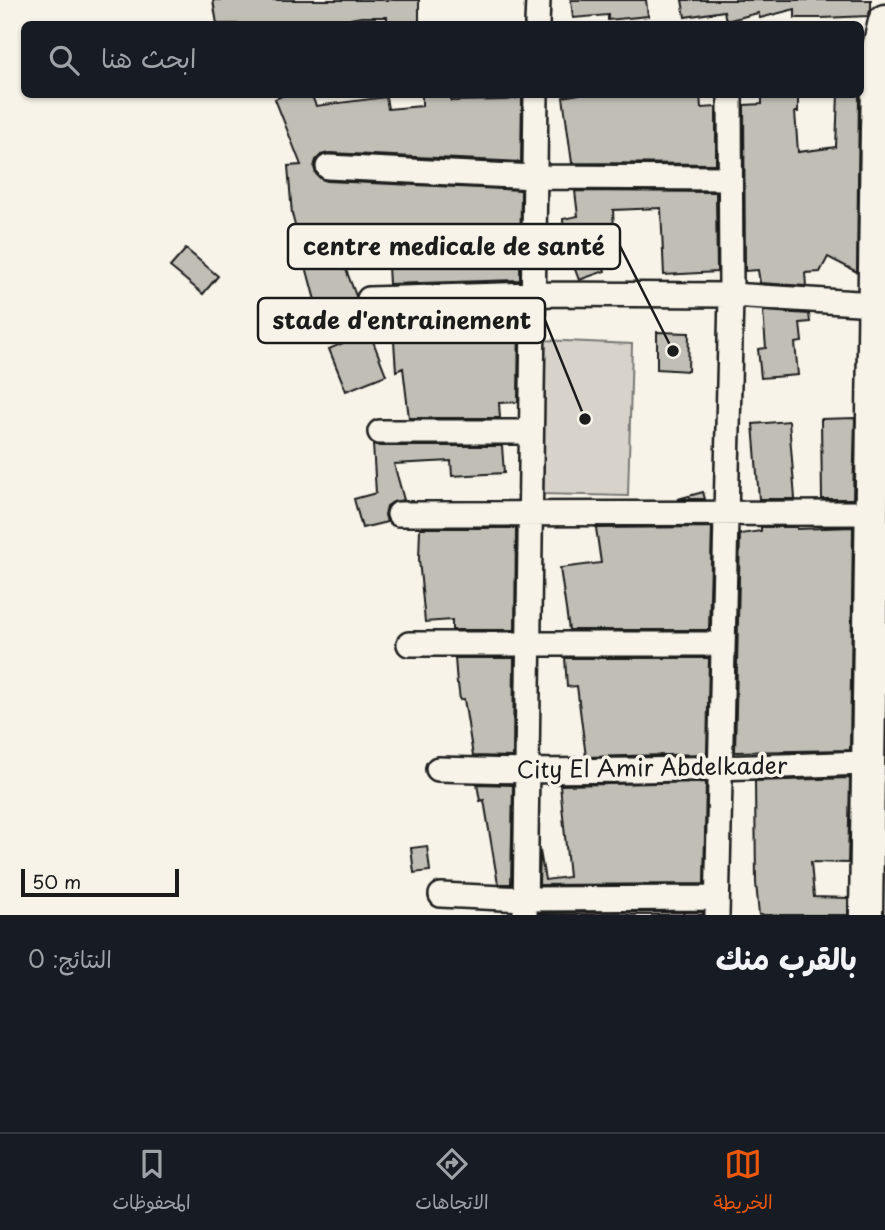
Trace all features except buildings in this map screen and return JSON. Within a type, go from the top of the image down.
[{"type":"street","points":[[537,21],[538,0]]},
{"type":"street","points":[[866,915],[876,823],[867,763],[877,671],[871,513],[879,404],[874,304],[880,251],[875,38]]},
{"type":"street","points":[[525,907],[536,98]]},
{"type":"street","points":[[441,895],[525,907],[717,907],[731,295],[730,98]]},
{"type":"street","points":[[328,167],[535,177],[730,178]]},
{"type":"street","points":[[369,299],[533,295],[731,295],[874,304]]},
{"type":"street","points":[[380,432],[531,432]]},
{"type":"street","points":[[399,514],[871,513]]},
{"type":"street","points":[[409,644],[723,644]]},
{"type":"street","name":"City El Amir Abdelkader","points":[[438,769],[527,772],[720,769],[867,763]]},
{"type":"shaded area","points":[[542,340],[632,344],[628,496],[540,494]]},
{"type":"place","name":"centre medicale de santé","points":[[673,351]]},
{"type":"place","name":"stade d'entrainement","points":[[585,419]]}]
